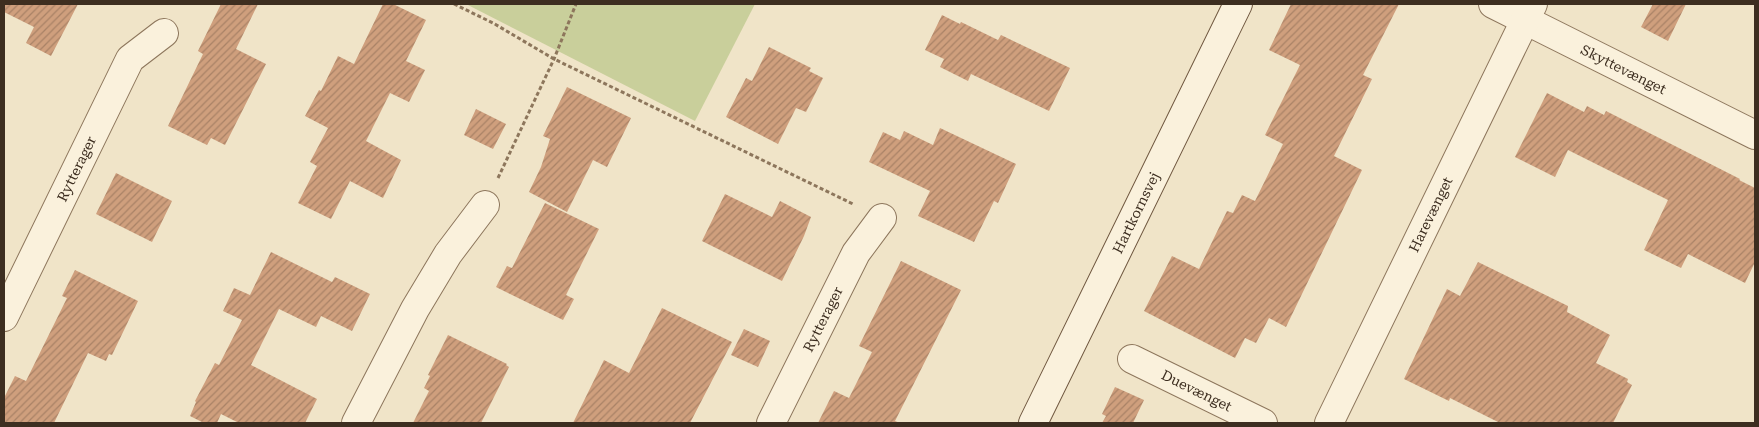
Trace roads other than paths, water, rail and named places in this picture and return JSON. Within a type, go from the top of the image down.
[{"type":"street","name":"Hartkornsvej","points":[[1033,423],[1238,4]]},
{"type":"street","name":"Skyttevænget","points":[[1493,4],[1529,12],[1755,135]]},
{"type":"street","name":"Harevænget","points":[[1329,423],[1529,12]]},
{"type":"street","name":"Rytterager","points":[[4,317],[130,59],[164,33]]},
{"type":"street","points":[[356,423],[415,309],[448,254],[485,206]]},
{"type":"street","name":"Rytterager","points":[[771,423],[856,253],[882,218]]},
{"type":"street","name":"Duevænget","points":[[1132,359],[1263,423]]}]
